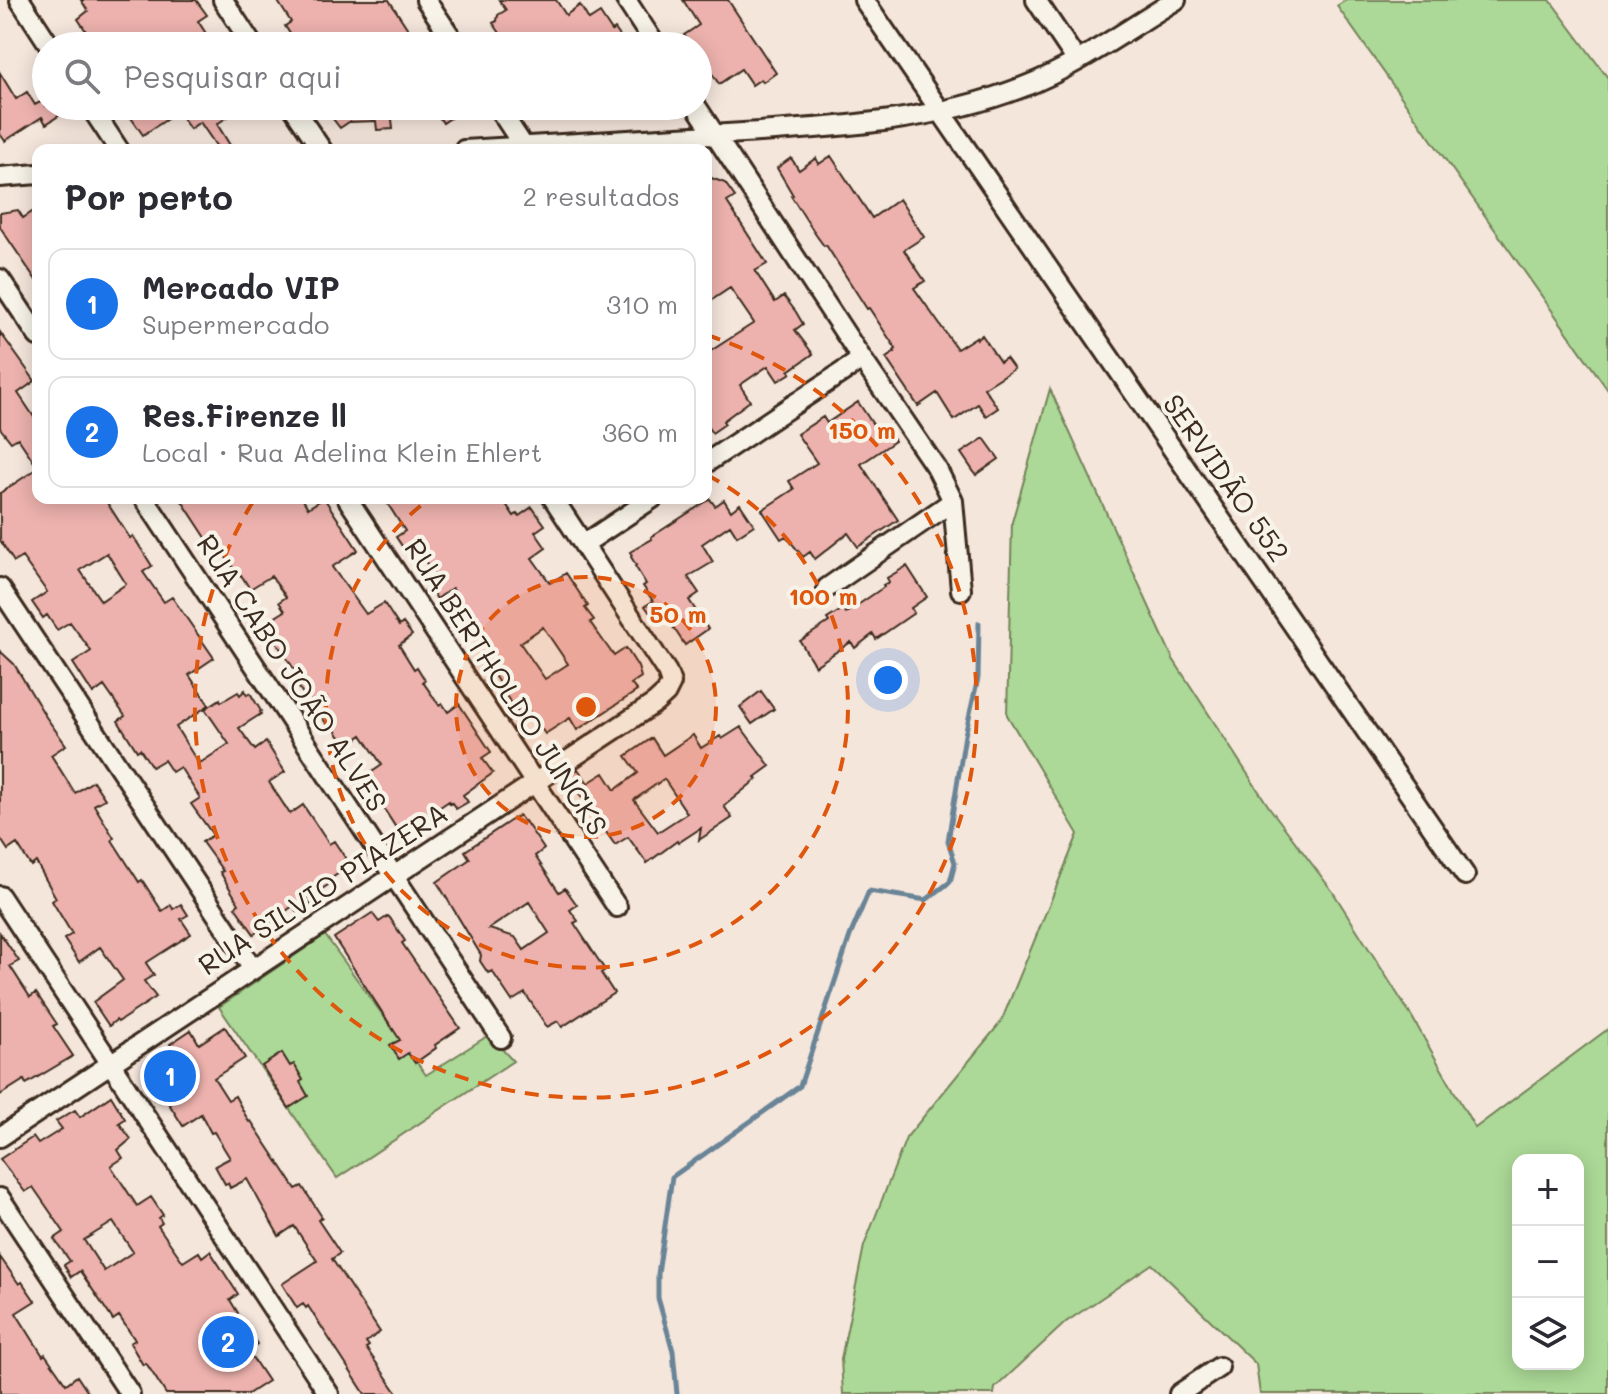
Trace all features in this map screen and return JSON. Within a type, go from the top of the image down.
[{"type":"street","points":[[20,0],[41,32]]},
{"type":"street","points":[[223,0],[244,32]]},
{"type":"street","points":[[426,0],[448,32]]},
{"type":"street","points":[[626,0],[647,32]]},
{"type":"street","name":"SERVIDÃO 552","points":[[864,0],[1465,875]]},
{"type":"street","points":[[1036,0],[1077,61]]},
{"type":"street","points":[[583,144],[857,125],[940,113],[1024,87],[1116,39],[1176,0]]},
{"type":"street","points":[[99,120],[115,144]]},
{"type":"street","points":[[302,120],[318,144]]},
{"type":"street","points":[[506,120],[522,144]]},
{"type":"street","points":[[705,120],[937,469],[953,501],[961,590]]},
{"type":"street","points":[[0,177],[32,174]]},
{"type":"street","points":[[0,279],[32,327]]},
{"type":"street","points":[[712,459],[862,359]]},
{"type":"street","points":[[827,588],[953,501]]},
{"type":"street","name":"RUA CABO JOÃO ALVES","points":[[148,504],[501,1038]]},
{"type":"street","name":"RUA BERTHOLDO JUNCKS","points":[[351,504],[617,907]]},
{"type":"street","points":[[557,504],[584,544],[644,504]]},
{"type":"street","name":"RUA SILVIO PIAZERA","points":[[0,1137],[666,693],[671,683],[667,672],[584,544]]},
{"type":"street","points":[[0,588],[253,969]]},
{"type":"street","points":[[0,896],[329,1394]]},
{"type":"street","points":[[0,1198],[130,1394]]},
{"type":"street","points":[[1179,1394],[1219,1367]]},
{"type":"green space","points":[[1346,0],[1550,0],[1608,78],[1608,390],[1337,6]]},
{"type":"green space","points":[[1050,389],[1173,659],[1269,807],[1333,892],[1412,1017],[1475,1128],[1608,1029],[1608,1394],[1260,1394],[1256,1364],[1152,1264],[1066,1322],[995,1388],[994,1394],[843,1394],[841,1359],[864,1246],[906,1138],[1001,1022],[1078,834],[1007,715],[1012,522]]},
{"type":"green space","points":[[325,935],[426,1075],[489,1035],[513,1061],[337,1178],[219,1007]]},
{"type":"building","points":[[81,0],[196,0],[207,15],[198,21],[205,32],[87,32],[78,19],[88,11]]},
{"type":"building","points":[[277,0],[389,0],[410,32],[289,32],[285,26],[291,22]]},
{"type":"building","points":[[499,0],[556,0],[566,15],[580,5],[589,20],[600,13],[612,31],[615,29],[617,32],[499,32],[493,23],[506,10]]},
{"type":"building","points":[[683,0],[728,0],[776,73],[752,85],[741,69],[719,84],[712,74],[712,32],[688,32],[699,25]]},
{"type":"building","points":[[0,73],[16,99],[27,92],[32,100],[32,120],[37,120],[5,141],[0,134]]},
{"type":"building","points":[[133,120],[166,120],[143,135]]},
{"type":"building","points":[[184,120],[223,120],[217,124],[229,144],[215,144],[200,122],[190,129]]},
{"type":"building","points":[[334,120],[392,120],[393,129],[377,130],[376,121],[349,122],[340,128]]},
{"type":"building","points":[[831,156],[872,218],[899,199],[924,237],[904,250],[925,281],[914,288],[957,349],[982,335],[1000,362],[1006,358],[1014,369],[984,388],[998,408],[986,416],[978,404],[954,420],[937,393],[918,406],[886,358],[896,349],[826,245],[816,235],[777,168],[791,158],[799,170],[816,158],[819,164]]},
{"type":"building","points":[[712,178],[725,183],[735,197],[727,202],[767,264],[755,271],[775,302],[784,296],[796,312],[803,324],[795,330],[813,354],[778,381],[768,366],[740,385],[750,401],[712,433],[712,350],[754,323],[730,288],[712,300]]},
{"type":"building","points":[[18,210],[23,218],[32,212],[32,274],[0,227],[0,213]]},
{"type":"building","points":[[0,332],[32,377],[32,383],[18,393],[32,414],[32,459],[18,438],[11,442],[0,428]]},
{"type":"building","points":[[858,402],[880,435],[888,430],[895,441],[861,464],[898,520],[858,547],[848,533],[815,559],[810,552],[803,557],[786,536],[781,539],[762,510],[794,489],[789,481],[817,463],[797,434],[823,417],[827,423]]},
{"type":"building","points":[[984,438],[999,459],[976,475],[961,453]]},
{"type":"building","points":[[32,472],[32,504],[108,504],[152,566],[143,572],[164,602],[172,597],[214,658],[189,675],[209,705],[176,727],[195,758],[200,763],[229,744],[205,709],[238,692],[240,695],[245,690],[247,695],[250,693],[261,714],[239,728],[255,750],[266,742],[285,772],[269,782],[290,814],[303,805],[329,844],[334,841],[346,859],[349,866],[332,878],[334,881],[307,899],[311,906],[298,914],[293,906],[254,934],[235,907],[239,904],[220,872],[223,871],[202,842],[213,835],[191,804],[200,798],[180,767],[172,772],[164,760],[152,767],[140,749],[137,751],[118,721],[125,716],[104,686],[93,694],[73,663],[91,651],[70,622],[57,630],[47,615],[43,618],[32,602],[47,592],[22,557],[14,562],[0,540],[0,493]],"holes":[[[107,553],[126,584],[101,601],[80,570]]]},
{"type":"building","points":[[724,500],[731,511],[740,504],[754,525],[737,536],[730,525],[702,544],[713,562],[688,577],[699,593],[689,600],[708,629],[685,645],[665,615],[656,621],[645,606],[653,601],[643,586],[646,584],[630,552],[702,504],[712,502],[715,506]]},
{"type":"building","points":[[184,504],[306,504],[308,508],[314,504],[328,504],[358,550],[332,567],[366,614],[384,603],[399,626],[403,623],[412,635],[399,645],[414,669],[417,667],[425,680],[423,682],[439,705],[442,703],[448,712],[459,704],[491,752],[482,758],[493,773],[463,795],[468,802],[456,809],[449,801],[400,834],[382,806],[375,811],[356,783],[382,765],[362,735],[346,746],[331,724],[328,726],[299,688],[304,684],[274,639],[271,642],[261,626],[285,611],[279,602],[286,597],[271,576],[250,589],[223,553],[218,556]]},
{"type":"building","points":[[388,504],[506,504],[514,516],[532,507],[545,525],[535,532],[546,548],[532,558],[550,583],[566,573],[588,606],[585,608],[594,620],[590,622],[614,656],[626,648],[641,677],[631,684],[637,691],[577,730],[570,718],[545,734],[529,711],[521,717],[500,687],[482,657],[491,651],[452,588],[437,599],[428,585],[437,579],[415,546],[406,552],[396,537],[405,531]],"holes":[[[543,627],[568,664],[545,679],[520,643]]]},
{"type":"building","points":[[907,566],[927,597],[911,608],[914,613],[876,639],[873,634],[855,648],[851,642],[815,666],[800,641],[829,622],[827,619],[843,609],[846,613],[884,587],[889,582],[887,578]]},
{"type":"building","points":[[0,651],[14,664],[66,745],[51,755],[75,793],[93,781],[105,799],[94,805],[139,882],[142,880],[162,911],[171,905],[173,909],[181,904],[188,915],[181,919],[191,934],[146,963],[154,975],[144,981],[156,997],[109,1026],[93,1002],[123,980],[100,947],[79,962],[64,939],[72,934],[52,901],[56,898],[36,862],[31,866],[17,844],[8,850],[0,838]]},
{"type":"building","points":[[761,691],[774,709],[752,724],[740,707]]},
{"type":"building","points":[[741,727],[770,766],[724,806],[732,818],[699,840],[701,828],[647,863],[628,837],[615,845],[567,776],[578,769],[588,783],[604,773],[615,790],[638,773],[626,756],[652,738],[663,755],[693,735],[701,748],[720,736],[722,739]],"holes":[[[664,779],[687,813],[658,832],[634,800]]]},
{"type":"building","points":[[519,815],[544,849],[535,856],[559,892],[565,888],[577,905],[570,910],[578,921],[574,923],[605,970],[601,973],[614,993],[562,1027],[558,1021],[547,1027],[525,993],[512,1001],[492,971],[488,973],[480,961],[481,955],[437,882],[470,859],[465,851]],"holes":[[[529,902],[549,933],[524,950],[515,937],[489,929]]]},
{"type":"building","points":[[372,913],[379,922],[388,916],[390,918],[405,941],[402,943],[460,1028],[415,1063],[408,1053],[399,1059],[390,1045],[400,1040],[334,938]]},
{"type":"building","points":[[0,933],[19,961],[10,966],[30,997],[36,993],[57,1024],[53,1026],[73,1056],[26,1084],[24,1080],[0,1095]]},
{"type":"building","points":[[225,1027],[245,1058],[214,1078],[228,1100],[235,1096],[249,1122],[296,1189],[302,1186],[322,1217],[318,1220],[340,1253],[332,1259],[380,1332],[366,1342],[369,1346],[366,1348],[398,1394],[365,1394],[308,1306],[306,1308],[303,1304],[297,1308],[282,1284],[317,1261],[294,1226],[279,1236],[247,1179],[230,1188],[228,1183],[225,1184],[215,1166],[230,1158],[201,1114],[183,1126],[166,1099],[161,1095],[154,1099],[145,1086],[152,1081],[147,1072],[150,1067],[174,1050],[170,1044],[191,1030],[199,1044]]},
{"type":"building","points":[[282,1053],[290,1066],[294,1064],[308,1096],[289,1108],[262,1066]]},
{"type":"building","points":[[111,1096],[125,1119],[119,1123],[131,1139],[118,1150],[123,1158],[111,1166],[137,1206],[151,1197],[163,1215],[159,1218],[162,1223],[158,1226],[183,1262],[199,1252],[202,1257],[210,1251],[238,1294],[230,1300],[257,1344],[248,1351],[268,1381],[248,1394],[166,1394],[146,1363],[143,1365],[130,1343],[135,1340],[119,1316],[113,1320],[80,1271],[71,1277],[64,1265],[70,1261],[54,1239],[64,1232],[33,1187],[25,1192],[0,1159],[33,1137],[38,1144],[62,1129],[56,1121],[75,1110],[80,1117]],"holes":[[[113,1222],[133,1252],[104,1271],[84,1240]]]},
{"type":"building","points":[[0,1257],[35,1301],[16,1313],[43,1356],[45,1354],[66,1384],[77,1376],[89,1394],[0,1394]]},
{"type":"waterway","points":[[677,1394],[673,1351],[658,1298],[658,1274],[672,1177],[800,1086],[850,936],[869,891],[926,900],[950,882],[955,863],[948,841],[965,735],[978,678],[979,623]]},
{"type":"place","name":"Mercado VIP","points":[[170,1076]]},
{"type":"place","name":"Res.Firenze ll","points":[[228,1342]]}]
